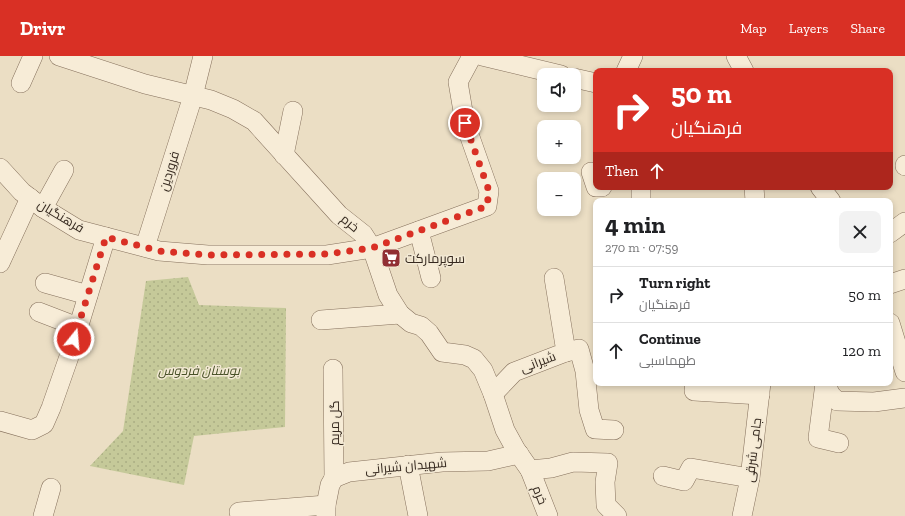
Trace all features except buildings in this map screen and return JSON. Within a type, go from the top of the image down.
[{"type":"street","points":[[21,83],[33,56]]},
{"type":"street","name":"خرم","points":[[59,56],[107,63],[145,84],[211,100],[234,109],[254,121],[339,214],[362,234],[372,248],[388,295],[400,314],[411,323],[421,326],[442,352],[465,355],[474,359],[483,370],[505,430],[530,470],[548,516]]},
{"type":"street","name":"فروردین","points":[[146,247],[193,96],[203,56]]},
{"type":"street","name":"فرهنگیان","points":[[0,168],[22,192],[36,203],[79,230],[159,251],[208,255],[327,254],[372,248],[487,206],[489,191],[465,123],[458,82],[472,56]]},
{"type":"street","points":[[482,56],[537,70]]},
{"type":"street","points":[[627,68],[633,56]]},
{"type":"street","points":[[736,56],[742,68]]},
{"type":"street","points":[[581,80],[593,82]]},
{"type":"street","points":[[284,155],[293,111]]},
{"type":"street","points":[[0,263],[36,203],[64,170]]},
{"type":"street","points":[[822,190],[829,198]]},
{"type":"street","points":[[893,231],[905,222]]},
{"type":"street","points":[[419,231],[431,278]]},
{"type":"street","points":[[0,422],[32,430],[44,424],[51,408],[78,327],[106,237]]},
{"type":"street","name":"شیرانی","points":[[493,394],[514,372],[566,352],[554,278]]},
{"type":"street","points":[[893,283],[905,279]]},
{"type":"street","points":[[45,284],[88,294]]},
{"type":"street","points":[[39,312],[78,327]]},
{"type":"street","points":[[321,320],[400,314]]},
{"type":"street","points":[[893,333],[905,372]]},
{"type":"street","points":[[566,352],[579,349],[590,370],[589,410],[595,429],[614,430]]},
{"type":"street","name":"گل مریم","points":[[333,369],[334,478]]},
{"type":"street","points":[[695,386],[694,391],[761,389]]},
{"type":"street","points":[[826,386],[818,438],[839,443]]},
{"type":"street","points":[[827,386],[830,394],[837,401],[874,402],[905,398]]},
{"type":"street","name":"جامی شرقی","points":[[742,516],[750,478],[761,389]]},
{"type":"street","name":"شهیدان شیرانی","points":[[334,478],[349,472],[442,462],[488,461],[519,454]]},
{"type":"street","points":[[530,470],[551,468],[573,462],[608,463],[605,482],[606,505],[617,516]]},
{"type":"street","points":[[408,465],[418,516]]},
{"type":"street","points":[[663,476],[684,482],[691,468],[750,478]]},
{"type":"street","points":[[239,512],[326,510],[330,486],[334,478]]},
{"type":"street","points":[[43,516],[51,488]]},
{"type":"green space","name":"بوستان فردوس","points":[[188,277],[199,305],[286,308],[285,427],[194,436],[184,485],[90,466],[123,431],[146,281]]},
{"type":"place","name":"سوپرمارکت","points":[[391,258]]},
{"type":"route","points":[[74,339],[106,237],[159,251],[208,255],[327,254],[372,248],[487,206],[489,191],[465,123]]}]
